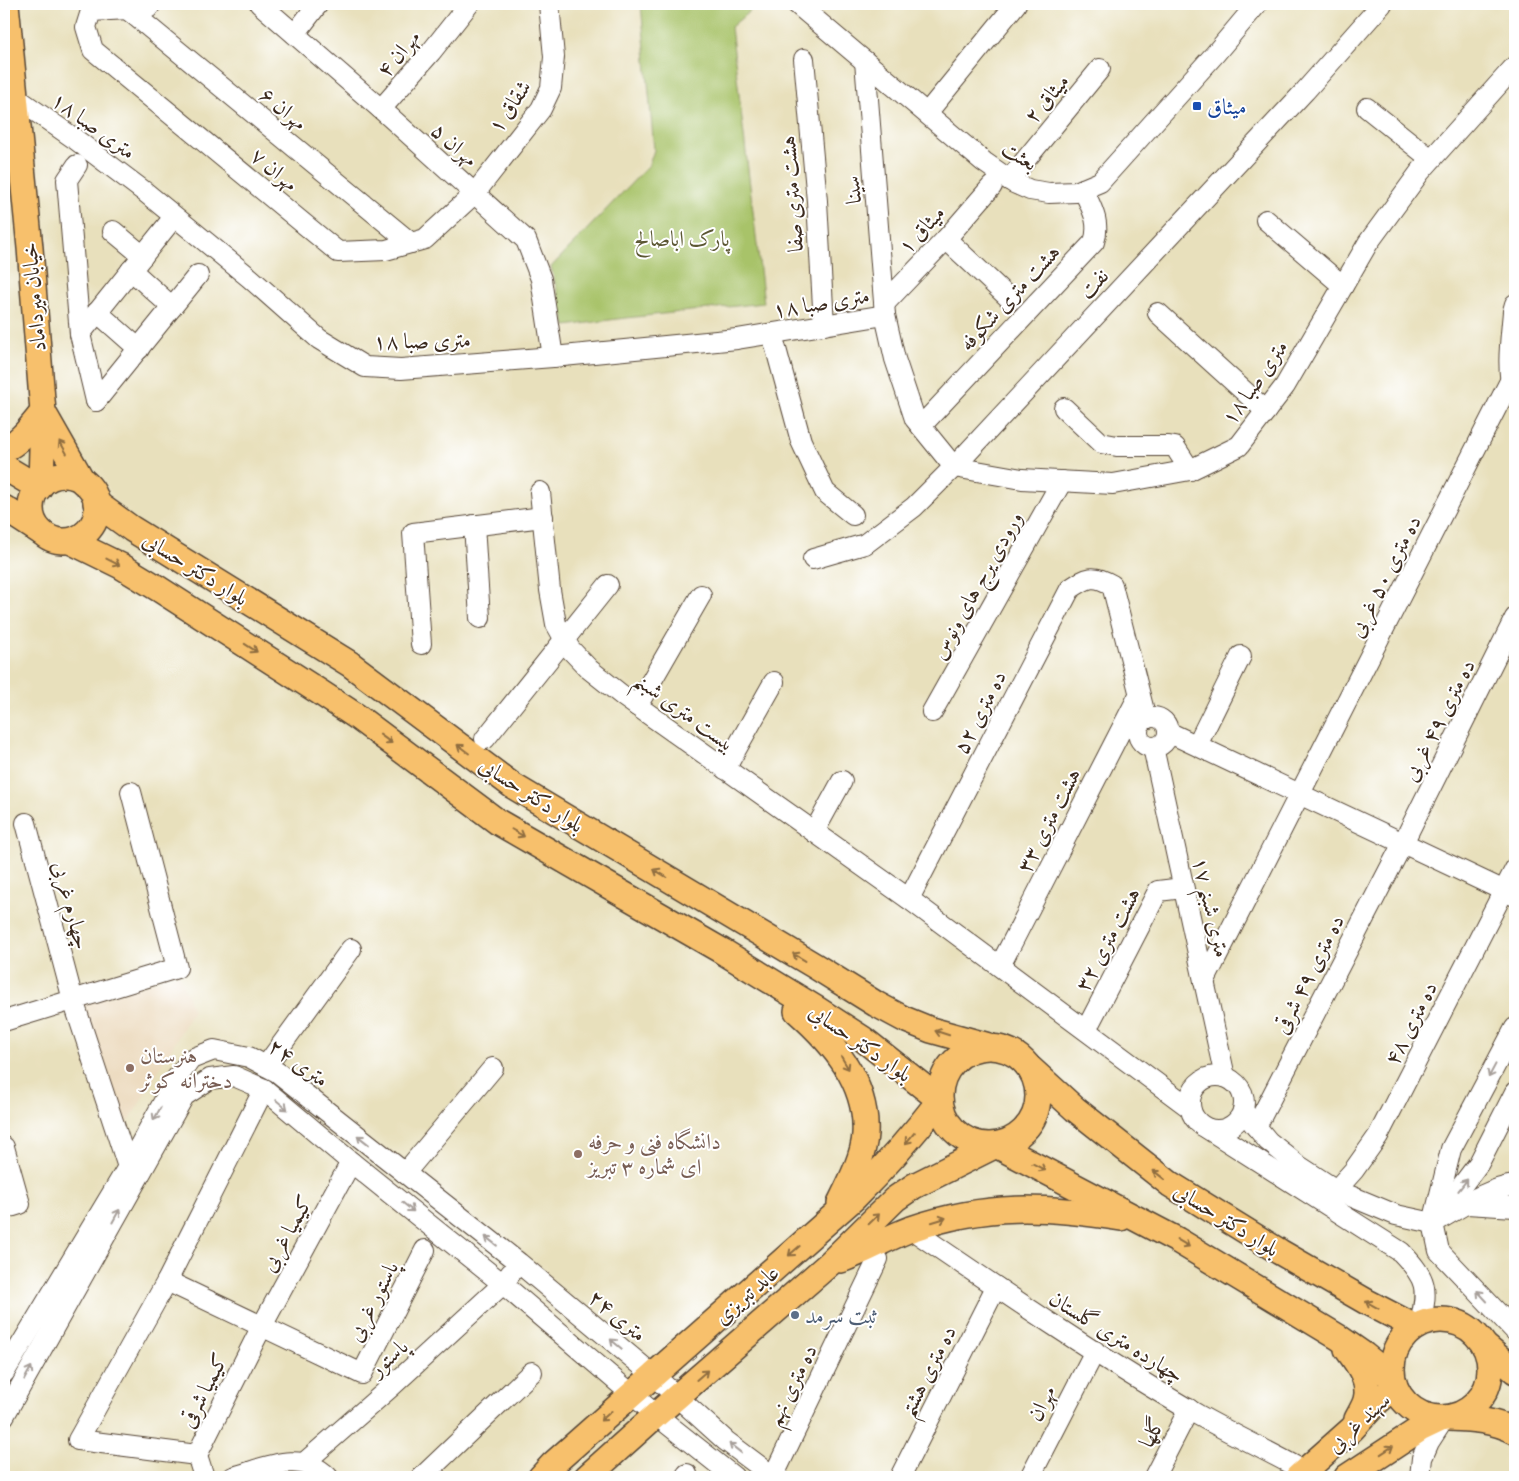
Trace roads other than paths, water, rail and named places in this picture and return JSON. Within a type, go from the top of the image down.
[{"type":"main road","name":"خیابان میرداماد","points":[[6,4],[9,98],[30,248],[42,412],[40,487]]},
{"type":"main road","points":[[4,449],[10,447],[18,440],[42,412],[83,482],[92,491],[96,503],[96,515],[91,527],[82,536],[70,541],[57,541],[46,536],[4,508]]},
{"type":"main road","points":[[4,467],[40,487]]},
{"type":"main road","points":[[40,532],[31,510],[34,496],[40,487],[51,478],[63,476],[70,476],[83,482]]},
{"type":"main road","name":"بلوار دکتر حسابی","points":[[96,503],[132,529],[350,664],[513,786],[876,1004],[904,1019],[931,1030],[989,1046]]},
{"type":"main road","name":"بلوار دکتر حسابی","points":[[70,541],[121,566],[159,588],[318,690],[356,716],[498,822],[722,951],[763,978],[818,1010],[863,1039],[940,1100]]},
{"type":"main road","points":[[763,978],[823,1034],[839,1053],[859,1091],[863,1106],[865,1136],[855,1171],[835,1215]]},
{"type":"main road","points":[[989,1046],[1005,1048],[1020,1057],[1031,1069],[1037,1084],[1038,1093],[1034,1117],[1024,1130],[1011,1140],[996,1145],[980,1144],[965,1139],[952,1129],[944,1115],[940,1100],[941,1084],[948,1069],[958,1057],[972,1049],[989,1046]]},
{"type":"main road","name":"بلوار دکتر حسابی","points":[[1031,1069],[1075,1109],[1170,1184],[1367,1302],[1418,1326]]},
{"type":"main road","name":"عابد تبریزی","points":[[541,1477],[553,1464],[835,1215],[886,1166],[913,1136],[940,1100]]},
{"type":"main road","name":"بلوار دکتر حسابی","points":[[996,1145],[1177,1240],[1338,1337],[1364,1355],[1394,1383]]},
{"type":"main road","name":"عابد تبریزی","points":[[587,1477],[829,1264],[895,1199],[914,1186],[996,1145]]},
{"type":"main road","points":[[829,1264],[911,1229],[950,1217],[999,1210],[1035,1208],[1139,1221]]},
{"type":"main road","points":[[1515,1371],[1485,1346],[1476,1334],[1464,1325],[1450,1320],[1435,1320],[1418,1326],[1404,1337],[1396,1349],[1392,1364],[1394,1383],[1402,1400],[1413,1410],[1427,1417],[1481,1419],[1515,1431]]},
{"type":"main road","points":[[1338,1337],[1357,1362],[1367,1383],[1366,1401],[1352,1429]]},
{"type":"main road","points":[[1445,1419],[1464,1413],[1476,1404],[1486,1391],[1490,1376],[1490,1361],[1485,1346]]},
{"type":"main road","name":"سهند غربی","points":[[1301,1474],[1352,1429],[1394,1383]]},
{"type":"main road","name":"سهند غربی","points":[[1347,1477],[1420,1429],[1445,1419]]},
{"type":"street","points":[[127,9],[148,8],[151,4]]},
{"type":"street","name":"مهران ۵","points":[[260,4],[526,240],[541,279],[553,357]]},
{"type":"street","points":[[295,34],[318,4]]},
{"type":"street","name":"مهران ۴","points":[[381,110],[469,4]]},
{"type":"street","name":"شقاق ۱","points":[[475,193],[541,109],[551,88],[554,57],[549,4]]},
{"type":"street","name":"بعثت","points":[[797,4],[984,162],[1000,183],[1049,193],[1076,192],[1100,182],[1215,54],[1257,4]]},
{"type":"street","points":[[927,114],[1016,4]]},
{"type":"street","name":"نفت","points":[[813,559],[865,544],[914,507],[954,467],[1305,91],[1382,4]]},
{"type":"street","name":"مهران ۷","points":[[127,9],[90,11],[86,26],[93,50],[338,252],[386,250],[425,239],[475,193]]},
{"type":"street","name":"مهران ۶","points":[[127,9],[411,244]]},
{"type":"street","name":"هشت متری صفا","points":[[804,59],[817,201],[824,325]]},
{"type":"street","name":"سینا","points":[[865,61],[885,309]]},
{"type":"street","name":"متری صبا ۱۸","points":[[9,98],[75,139],[145,192],[250,278],[319,339],[365,367],[401,369],[553,357],[737,339],[824,325],[885,309],[895,359],[915,419],[954,467],[1022,478],[1113,484],[1190,470],[1239,446],[1285,386],[1368,243],[1420,172],[1515,66]]},
{"type":"street","name":"میثاق ۲","points":[[1000,183],[1100,69]]},
{"type":"street","points":[[1367,108],[1431,160]]},
{"type":"street","points":[[77,165],[67,180],[80,334],[96,401],[198,275]]},
{"type":"street","name":"میثاق ۱","points":[[885,309],[946,239],[1000,183]]},
{"type":"street","name":"هشت متری شکوفه","points":[[921,426],[1094,242],[1097,225],[1093,210],[1083,189]]},
{"type":"street","points":[[80,334],[174,217]]},
{"type":"street","points":[[1266,220],[1343,286]]},
{"type":"street","points":[[114,231],[172,307]]},
{"type":"street","points":[[946,239],[1012,300]]},
{"type":"street","points":[[1515,304],[1509,359],[1510,380],[1515,400]]},
{"type":"street","points":[[98,312],[138,349]]},
{"type":"street","points":[[1158,313],[1266,411]]},
{"type":"street","points":[[772,334],[801,441],[825,492],[852,515]]},
{"type":"street","name":"ده متری ۵۰ غربی","points":[[1204,982],[1510,380]]},
{"type":"street","points":[[1064,408],[1102,442],[1117,446],[1175,447],[1190,470]]},
{"type":"street","name":"ورودی یرج های ونوس","points":[[932,712],[1062,481]]},
{"type":"street","name":"بیست متری شبنم","points":[[540,492],[556,624],[570,649],[589,669],[637,706],[910,899],[1190,1108]]},
{"type":"street","points":[[421,644],[413,533],[543,517]]},
{"type":"street","points":[[474,525],[480,618]]},
{"type":"street","name":"ده متری ۵۲","points":[[910,899],[1070,589],[1086,579],[1100,578],[1112,585],[1139,695]]},
{"type":"street","points":[[485,739],[608,585]]},
{"type":"street","points":[[637,706],[701,595]]},
{"type":"street","name":"ده متری ۴۹ غربی","points":[[1403,843],[1515,618]]},
{"type":"street","points":[[1198,745],[1242,656]]},
{"type":"street","points":[[726,769],[774,682]]},
{"type":"street","points":[[1139,695],[1146,719]]},
{"type":"street","name":"هشت متری ۳۳","points":[[1000,966],[1139,695]]},
{"type":"street","points":[[1156,717],[1161,719],[1168,732],[1165,741],[1153,747],[1144,744],[1138,735],[1139,726],[1146,719],[1156,717]]},
{"type":"street","points":[[1168,732],[1510,894]]},
{"type":"street","name":"۱۷ متری شبنم","points":[[1153,747],[1225,1076]]},
{"type":"street","points":[[814,832],[842,781]]},
{"type":"street","points":[[4,1022],[177,968],[131,792]]},
{"type":"street","name":"چهارم غربی","points":[[26,823],[73,1000],[128,1166]]},
{"type":"street","name":"ده متری ۴۹ شرقی","points":[[1256,1127],[1403,843]]},
{"type":"street","name":"ده متری ۴۸","points":[[1336,1190],[1354,1170],[1378,1136],[1510,894],[1515,869]]},
{"type":"street","name":"هشت متری ۳۲","points":[[1086,1030],[1158,891],[1183,888]]},
{"type":"street","points":[[266,1066],[351,948]]},
{"type":"street","points":[[1515,1028],[1452,1149],[1433,1224],[1439,1251],[1515,1331]]},
{"type":"street","name":"۲۴ متری","points":[[4,1416],[128,1166],[176,1079],[191,1058],[214,1050],[249,1057],[277,1072],[519,1263],[677,1397]]},
{"type":"street","points":[[405,1173],[493,1068]]},
{"type":"street","name":"۲۴ متری","points":[[4,1373],[90,1245],[184,1096],[210,1079],[234,1076],[264,1089],[502,1284],[656,1415]]},
{"type":"street","points":[[1208,1129],[1226,1129],[1233,1125],[1243,1111],[1244,1097],[1242,1090],[1225,1076],[1207,1077],[1199,1082],[1193,1090],[1190,1108],[1197,1121],[1208,1129],[1401,1252],[1416,1267],[1425,1282],[1426,1296],[1418,1326]]},
{"type":"street","points":[[197,1454],[78,1440],[167,1281],[264,1089]]},
{"type":"street","points":[[1433,1224],[1479,1163],[1515,1092]]},
{"type":"street","points":[[1243,1111],[1268,1141],[1296,1164],[1336,1190],[1396,1215],[1433,1224],[1493,1190],[1515,1185]]},
{"type":"street","points":[[4,1147],[20,1204],[4,1209]]},
{"type":"street","name":"کیمیا غربی","points":[[262,1326],[351,1162]]},
{"type":"street","points":[[1468,1204],[1515,1207]]},
{"type":"street","name":"چهارده متری گلستان","points":[[911,1229],[1095,1351],[1189,1409],[1301,1474]]},
{"type":"street","name":"پاستور غربی","points":[[262,1326],[362,1374],[425,1250]]},
{"type":"street","name":"ده متری نهم","points":[[773,1477],[878,1259]]},
{"type":"street","name":"پاستور","points":[[304,1463],[392,1386],[502,1284],[519,1263]]},
{"type":"street","points":[[167,1281],[262,1326]]},
{"type":"street","name":"ده متری هشتم","points":[[900,1477],[996,1287]]},
{"type":"street","name":"کیمیا شرقی","points":[[204,1477],[197,1454],[262,1326]]},
{"type":"street","name":"مهران","points":[[1030,1477],[1095,1351]]},
{"type":"street","points":[[422,1477],[532,1372]]},
{"type":"street","points":[[677,1397],[726,1442],[773,1477]]},
{"type":"street","name":"گلها","points":[[1154,1477],[1189,1409]]},
{"type":"street","points":[[656,1415],[734,1477]]},
{"type":"street","points":[[1420,1477],[1422,1458],[1429,1442],[1445,1419]]},
{"type":"street","points":[[233,1477],[292,1461],[316,1467],[328,1477]]},
{"type":"place","name":"میثاق","points":[[1197,106]]},
{"type":"place","name":"هنرستان دخترانه کوثر","points":[[130,1068]]},
{"type":"place","name":"دانشگاه فنی و حرفه ای شماره ۳ تبریز","points":[[578,1154]]},
{"type":"place","name":"ثبت سرمد","points":[[795,1315]]},
{"type":"park label","name":"پارک اباصالح","points":[[682,238]]}]
